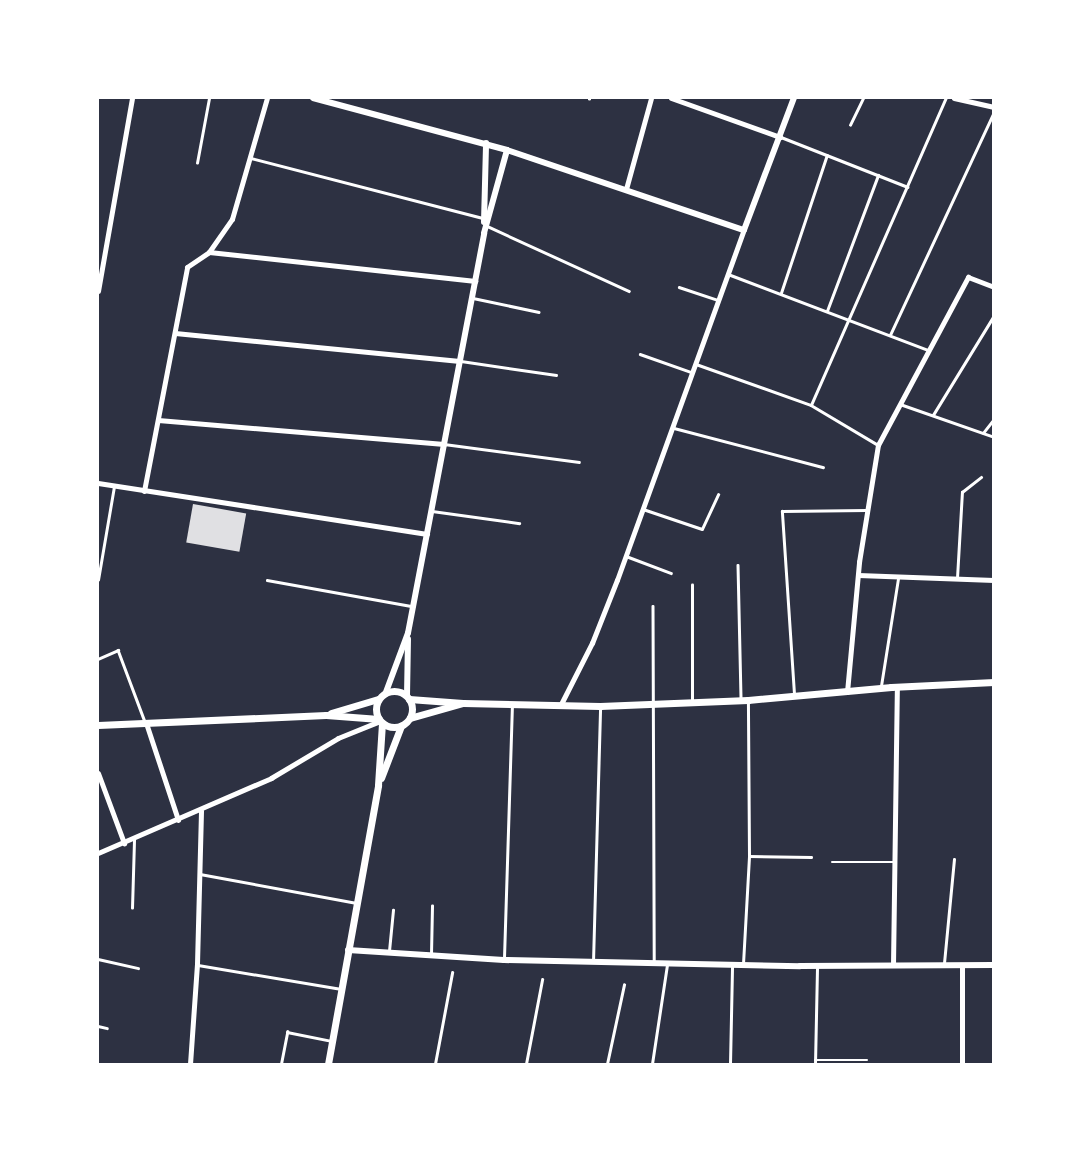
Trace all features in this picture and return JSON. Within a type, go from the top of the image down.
[{"type":"main road","points":[[326,715],[378,699],[386,692],[398,691],[408,698],[463,704],[600,706],[744,700],[897,687],[994,682]]},
{"type":"main road","points":[[408,698],[412,707],[410,718]]},
{"type":"main road","points":[[328,1064],[378,785],[380,721],[375,710],[378,699]]},
{"type":"main road","points":[[378,785],[401,726],[410,718],[463,704]]},
{"type":"main road","points":[[98,726],[326,715],[380,721],[390,727],[401,726]]},
{"type":"street","points":[[98,291],[99,272],[132,98]]},
{"type":"street","points":[[144,491],[187,267],[209,252],[232,219],[267,98]]},
{"type":"street","points":[[313,98],[507,150],[744,230]]},
{"type":"street","points":[[626,189],[651,98]]},
{"type":"street","points":[[671,98],[780,136]]},
{"type":"street","points":[[560,706],[592,643],[626,556],[718,300],[794,98]]},
{"type":"street","points":[[954,98],[994,107]]},
{"type":"street","points":[[484,233],[486,144]]},
{"type":"street","points":[[386,692],[408,633],[484,233],[507,150]]},
{"type":"street","points":[[209,252],[475,281]]},
{"type":"street","points":[[847,692],[858,575],[878,445],[968,277],[994,287]]},
{"type":"street","points":[[175,333],[460,361]]},
{"type":"street","points":[[158,420],[444,444]]},
{"type":"street","points":[[98,483],[427,534]]},
{"type":"street","points":[[858,575],[898,578],[994,580]]},
{"type":"street","points":[[408,633],[408,698]]},
{"type":"street","points":[[893,965],[897,687]]},
{"type":"street","points":[[98,853],[201,811],[271,778],[338,738],[380,721]]},
{"type":"street","points":[[146,723],[178,820]]},
{"type":"street","points":[[98,773],[124,843]]},
{"type":"street","points":[[190,1064],[197,964],[201,811]]},
{"type":"street","points":[[348,950],[504,960],[667,964],[817,966],[994,964]]},
{"type":"street","points":[[962,965],[962,1064]]},
{"type":"lane","points":[[197,163],[209,98]]},
{"type":"lane","points":[[850,125],[863,98]]},
{"type":"lane","points":[[811,405],[946,98]]},
{"type":"lane","points":[[890,334],[994,112]]},
{"type":"lane","points":[[780,136],[908,187]]},
{"type":"lane","points":[[781,293],[827,155]]},
{"type":"lane","points":[[250,157],[484,218]]},
{"type":"lane","points":[[827,311],[878,175]]},
{"type":"lane","points":[[486,226],[629,291]]},
{"type":"lane","points":[[728,274],[928,350]]},
{"type":"lane","points":[[679,287],[718,300]]},
{"type":"lane","points":[[472,298],[539,312]]},
{"type":"lane","points":[[933,416],[993,317]]},
{"type":"lane","points":[[640,354],[692,372]]},
{"type":"lane","points":[[460,361],[556,375]]},
{"type":"lane","points":[[696,364],[811,405],[878,445]]},
{"type":"lane","points":[[900,404],[994,437]]},
{"type":"lane","points":[[983,433],[994,419]]},
{"type":"lane","points":[[672,428],[824,467]]},
{"type":"lane","points":[[444,444],[579,462]]},
{"type":"lane","points":[[957,580],[962,492],[981,477]]},
{"type":"lane","points":[[98,580],[114,486]]},
{"type":"lane","points":[[643,509],[702,529],[718,495]]},
{"type":"lane","points":[[794,696],[782,511],[868,510]]},
{"type":"lane","points":[[431,511],[519,523]]},
{"type":"lane","points":[[626,556],[671,573]]},
{"type":"lane","points":[[738,565],[749,856],[743,965]]},
{"type":"lane","points":[[881,689],[898,578]]},
{"type":"lane","points":[[267,580],[413,607]]},
{"type":"lane","points":[[692,585],[692,702]]},
{"type":"lane","points":[[654,606],[654,963]]},
{"type":"lane","points":[[98,659],[118,650],[146,723]]},
{"type":"lane","points":[[504,960],[512,705]]},
{"type":"lane","points":[[592,962],[600,706]]},
{"type":"lane","points":[[132,908],[134,839]]},
{"type":"lane","points":[[749,856],[811,857]]},
{"type":"lane","points":[[944,965],[954,859]]},
{"type":"lane","points":[[832,862],[894,862]]},
{"type":"lane","points":[[200,874],[357,903]]},
{"type":"lane","points":[[431,956],[432,906]]},
{"type":"lane","points":[[389,953],[393,910]]},
{"type":"lane","points":[[98,959],[138,968]]},
{"type":"lane","points":[[197,964],[342,989]]},
{"type":"lane","points":[[652,1064],[667,964]]},
{"type":"lane","points":[[730,1064],[732,965]]},
{"type":"lane","points":[[815,1064],[817,966]]},
{"type":"lane","points":[[435,1064],[452,973]]},
{"type":"lane","points":[[526,1064],[542,980]]},
{"type":"lane","points":[[607,1064],[624,985]]},
{"type":"lane","points":[[98,1026],[107,1028]]},
{"type":"lane","points":[[281,1064],[287,1032],[332,1041]]},
{"type":"lane","points":[[815,1060],[867,1060]]},
{"type":"building","points":[[193,504],[246,513],[239,552],[186,542]]}]
